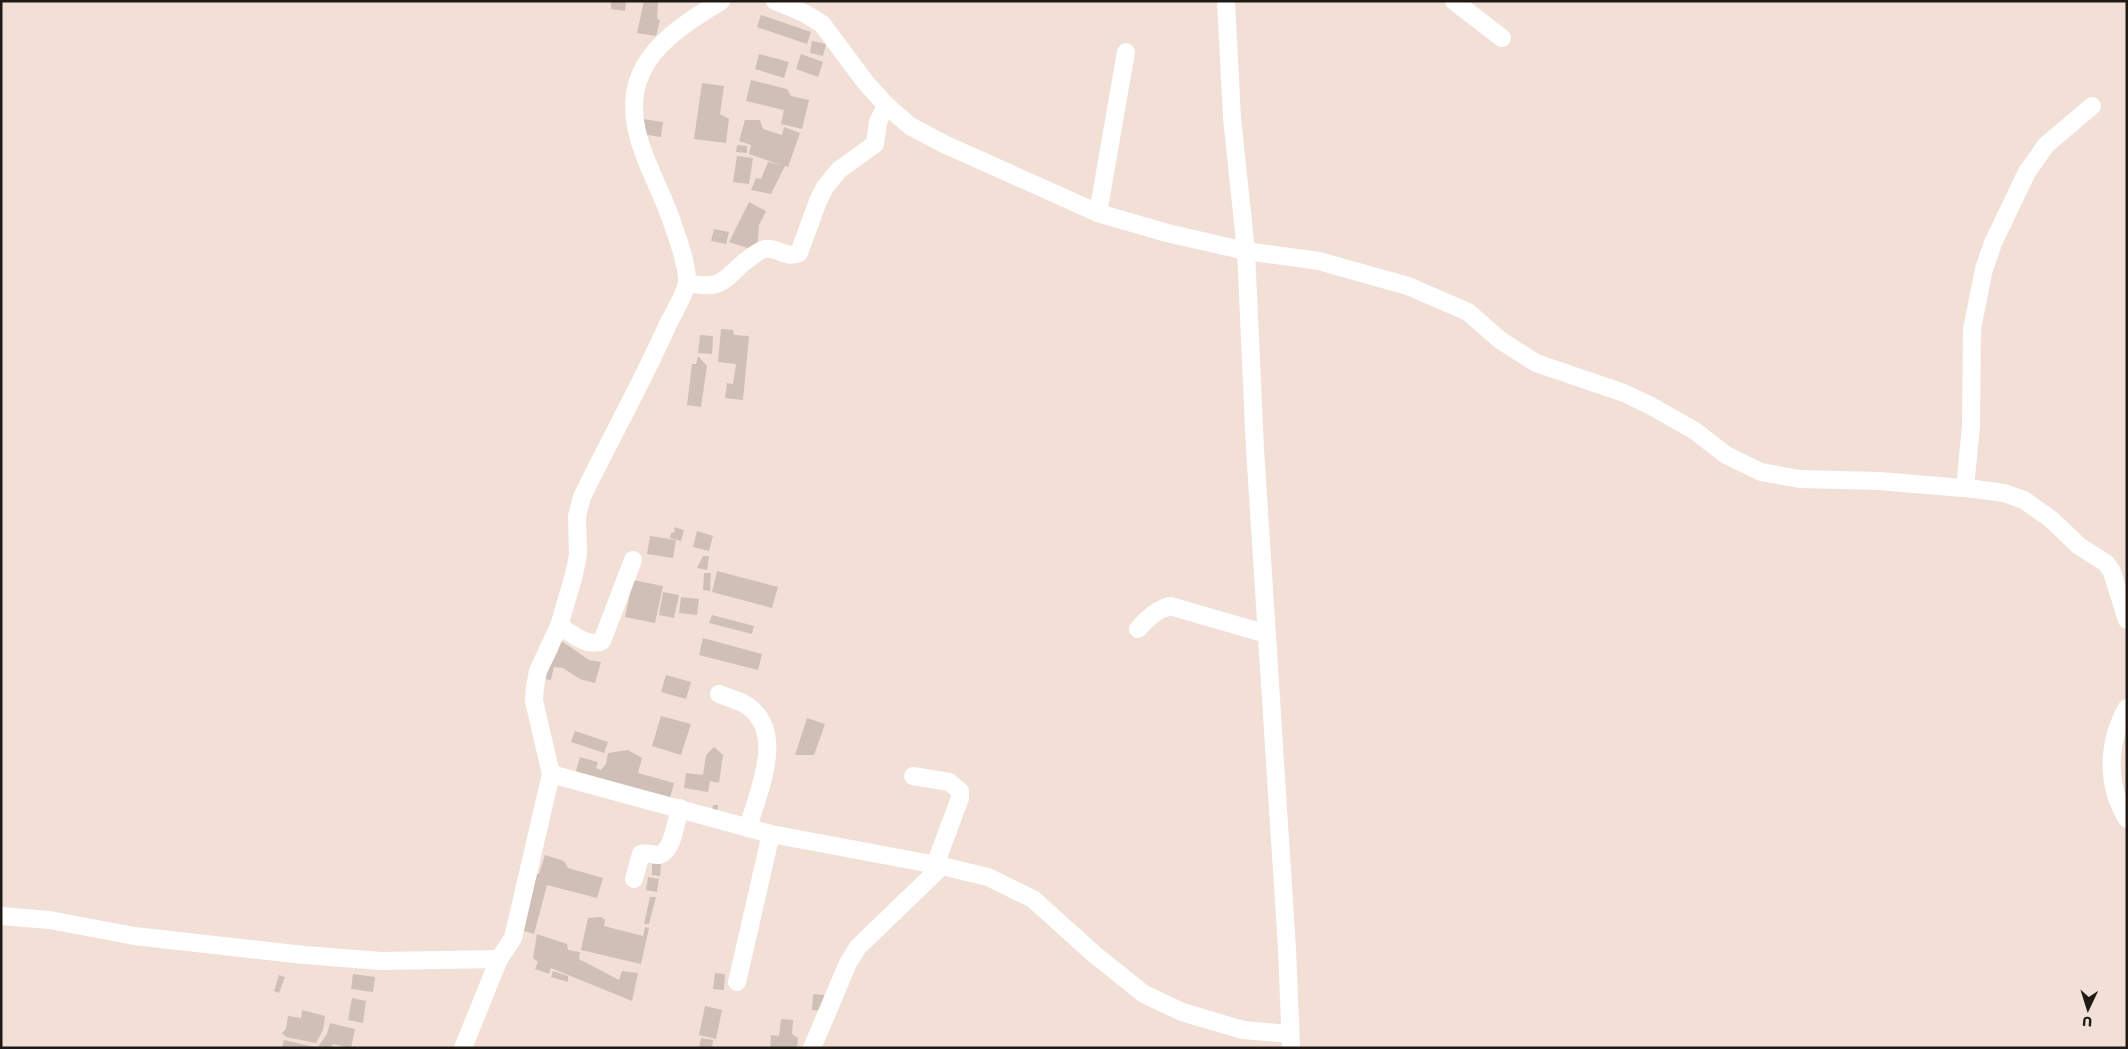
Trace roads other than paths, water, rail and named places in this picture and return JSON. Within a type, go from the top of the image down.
[{"type":"street","points":[[464,1048],[499,959],[513,938],[519,922],[551,774],[534,701],[534,686],[538,671],[559,626],[577,561],[577,516],[582,497],[643,381],[687,283],[678,239],[643,153],[636,128],[635,87],[643,66],[659,46],[688,20],[721,1]]},
{"type":"street","points":[[776,1],[804,13],[822,24],[866,83],[886,105],[910,126],[944,144],[1098,213],[1167,233],[1246,251],[1319,261],[1408,286],[1468,312],[1500,340],[1536,363],[1624,393],[1653,407],[1695,431],[1726,455],[1761,472],[1800,479],[1879,481],[1965,488],[2004,493],[2024,500],[2046,515],[2079,546],[2097,556],[2112,572],[2127,620]]},
{"type":"street","points":[[551,774],[771,834],[938,865],[988,877],[1033,899],[1094,954],[1151,997],[1182,1012],[1243,1030],[1291,1041],[1255,449],[1246,251],[1233,126],[1226,1]]},
{"type":"street","points":[[1454,1],[1502,38]]},
{"type":"street","points":[[1098,213],[1126,52]]},
{"type":"street","points":[[687,283],[704,286],[724,281],[743,263],[764,249],[774,249],[784,255],[792,256],[799,253],[825,187],[839,170],[875,144],[878,122],[886,105]]},
{"type":"street","points":[[1965,488],[1971,426],[1972,329],[1984,269],[1993,242],[2027,172],[2046,145],[2092,106]]},
{"type":"street","points":[[559,626],[586,642],[596,644],[602,641],[633,560]]},
{"type":"street","points":[[1138,629],[1151,615],[1161,608],[1170,606],[1267,634]]},
{"type":"street","points":[[719,694],[747,705],[762,722],[768,744],[748,828]]},
{"type":"street","points":[[2127,708],[2120,720],[2113,744],[2111,781],[2127,819]]},
{"type":"street","points":[[812,1048],[848,963],[858,947],[938,865],[960,798],[960,791],[949,782],[913,776]]},
{"type":"street","points":[[634,879],[641,854],[658,855],[665,852],[669,846],[680,808]]},
{"type":"street","points":[[738,982],[771,834]]},
{"type":"street","points":[[1,916],[68,923],[134,936],[304,955],[381,961],[499,959]]}]
